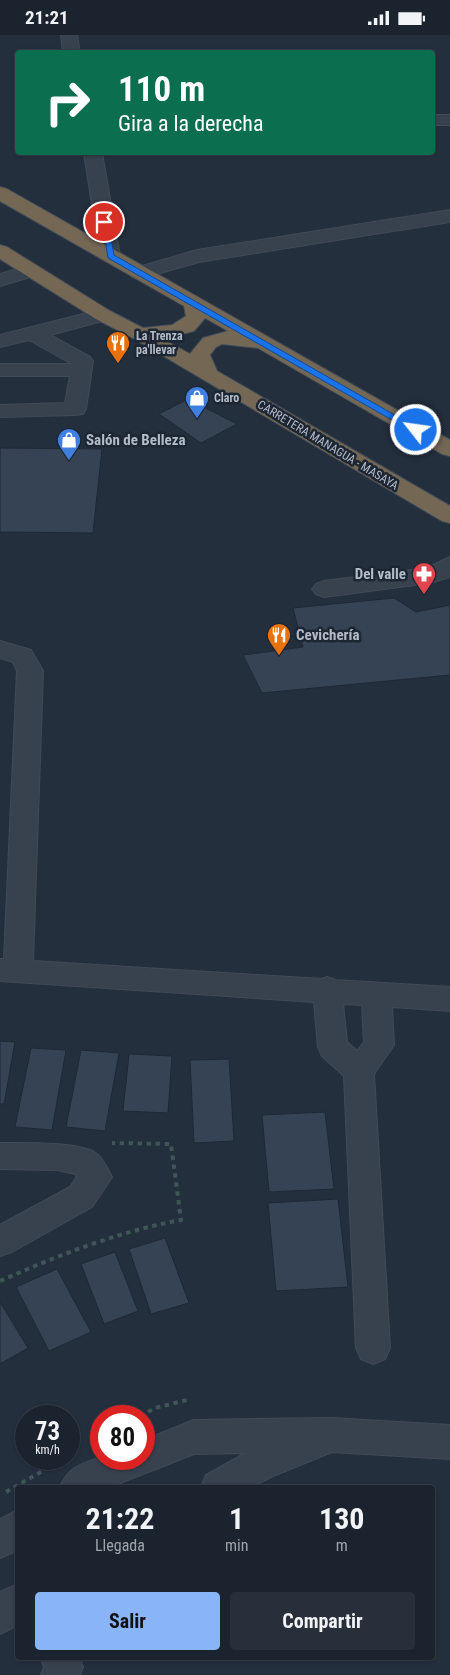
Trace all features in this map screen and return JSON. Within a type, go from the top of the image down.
[{"type":"highway","points":[[0,193],[450,449]]},
{"type":"highway","name":"CARRETERA MANAGUA - MASAYA","points":[[0,251],[103,315],[208,373],[450,516]]},
{"type":"highway","points":[[140,334],[165,332],[189,324],[196,316],[194,303]]},
{"type":"highway","points":[[208,373],[200,355],[209,342],[218,338],[240,338],[276,349]]},
{"type":"street","points":[[69,35],[72,50]]},
{"type":"street","points":[[435,120],[450,120]]},
{"type":"street","points":[[93,155],[110,256]]},
{"type":"street","points":[[139,273],[197,256],[450,215]]},
{"type":"street","points":[[0,280],[30,271]]},
{"type":"street","points":[[2,338],[32,333],[103,315]]},
{"type":"street","points":[[0,411],[75,409],[83,361],[32,333]]},
{"type":"street","points":[[0,370],[81,370]]},
{"type":"street","points":[[324,589],[430,575],[445,570],[450,565]]},
{"type":"street","points":[[0,649],[22,656],[30,671],[9,970],[327,989],[450,999]]},
{"type":"street","points":[[327,989],[333,1047],[359,1071]]},
{"type":"street","points":[[373,1348],[359,1071],[379,1045],[376,993]]},
{"type":"street","points":[[0,1156],[56,1157],[85,1163],[96,1177],[81,1197],[0,1242]]},
{"type":"street","points":[[222,1485],[260,1464],[331,1435]]},
{"type":"street","points":[[155,1453],[194,1437],[331,1435],[450,1443]]},
{"type":"street","points":[[81,1485],[91,1478],[112,1470]]},
{"type":"street","points":[[0,1540],[15,1530]]},
{"type":"street","points":[[0,1615],[15,1604]]},
{"type":"path","points":[[20,1485],[45,1470]]},
{"type":"path","points":[[0,1497],[15,1488]]},
{"type":"building","name":"Claro","points":[[188,399],[237,424],[201,443],[159,414]]},
{"type":"building","points":[[0,448],[102,449],[93,533],[0,532]]},
{"type":"building","points":[[394,598],[416,612],[450,605],[450,675],[262,693],[243,655],[303,647],[293,608]]},
{"type":"building","points":[[0,1041],[15,1042],[4,1104],[0,1104]]},
{"type":"building","points":[[31,1048],[66,1050],[52,1130],[15,1127]]},
{"type":"building","points":[[81,1050],[119,1053],[105,1131],[66,1127]]},
{"type":"building","points":[[129,1054],[172,1056],[168,1113],[123,1111]]},
{"type":"building","points":[[229,1059],[234,1141],[194,1143],[190,1060]]},
{"type":"building","points":[[325,1112],[334,1189],[269,1192],[262,1115]]},
{"type":"building","points":[[338,1199],[348,1287],[276,1291],[268,1203]]},
{"type":"building","points":[[165,1238],[189,1303],[151,1314],[129,1249]]},
{"type":"building","points":[[115,1252],[138,1311],[104,1324],[81,1264]]},
{"type":"building","points":[[57,1269],[91,1332],[49,1351],[16,1287]]},
{"type":"building","points":[[0,1302],[28,1348],[0,1364]]},
{"type":"place","name":"La Trenza pa'llevar","points":[[118,364]]},
{"type":"place","name":"Claro","points":[[197,419]]},
{"type":"place","name":"Salón de Belleza","points":[[69,461]]},
{"type":"place","name":"Del valle","points":[[424,595]]},
{"type":"place","name":"Cevichería","points":[[279,656]]},
{"type":"route","points":[[104,222],[110,256],[416,430]]}]
